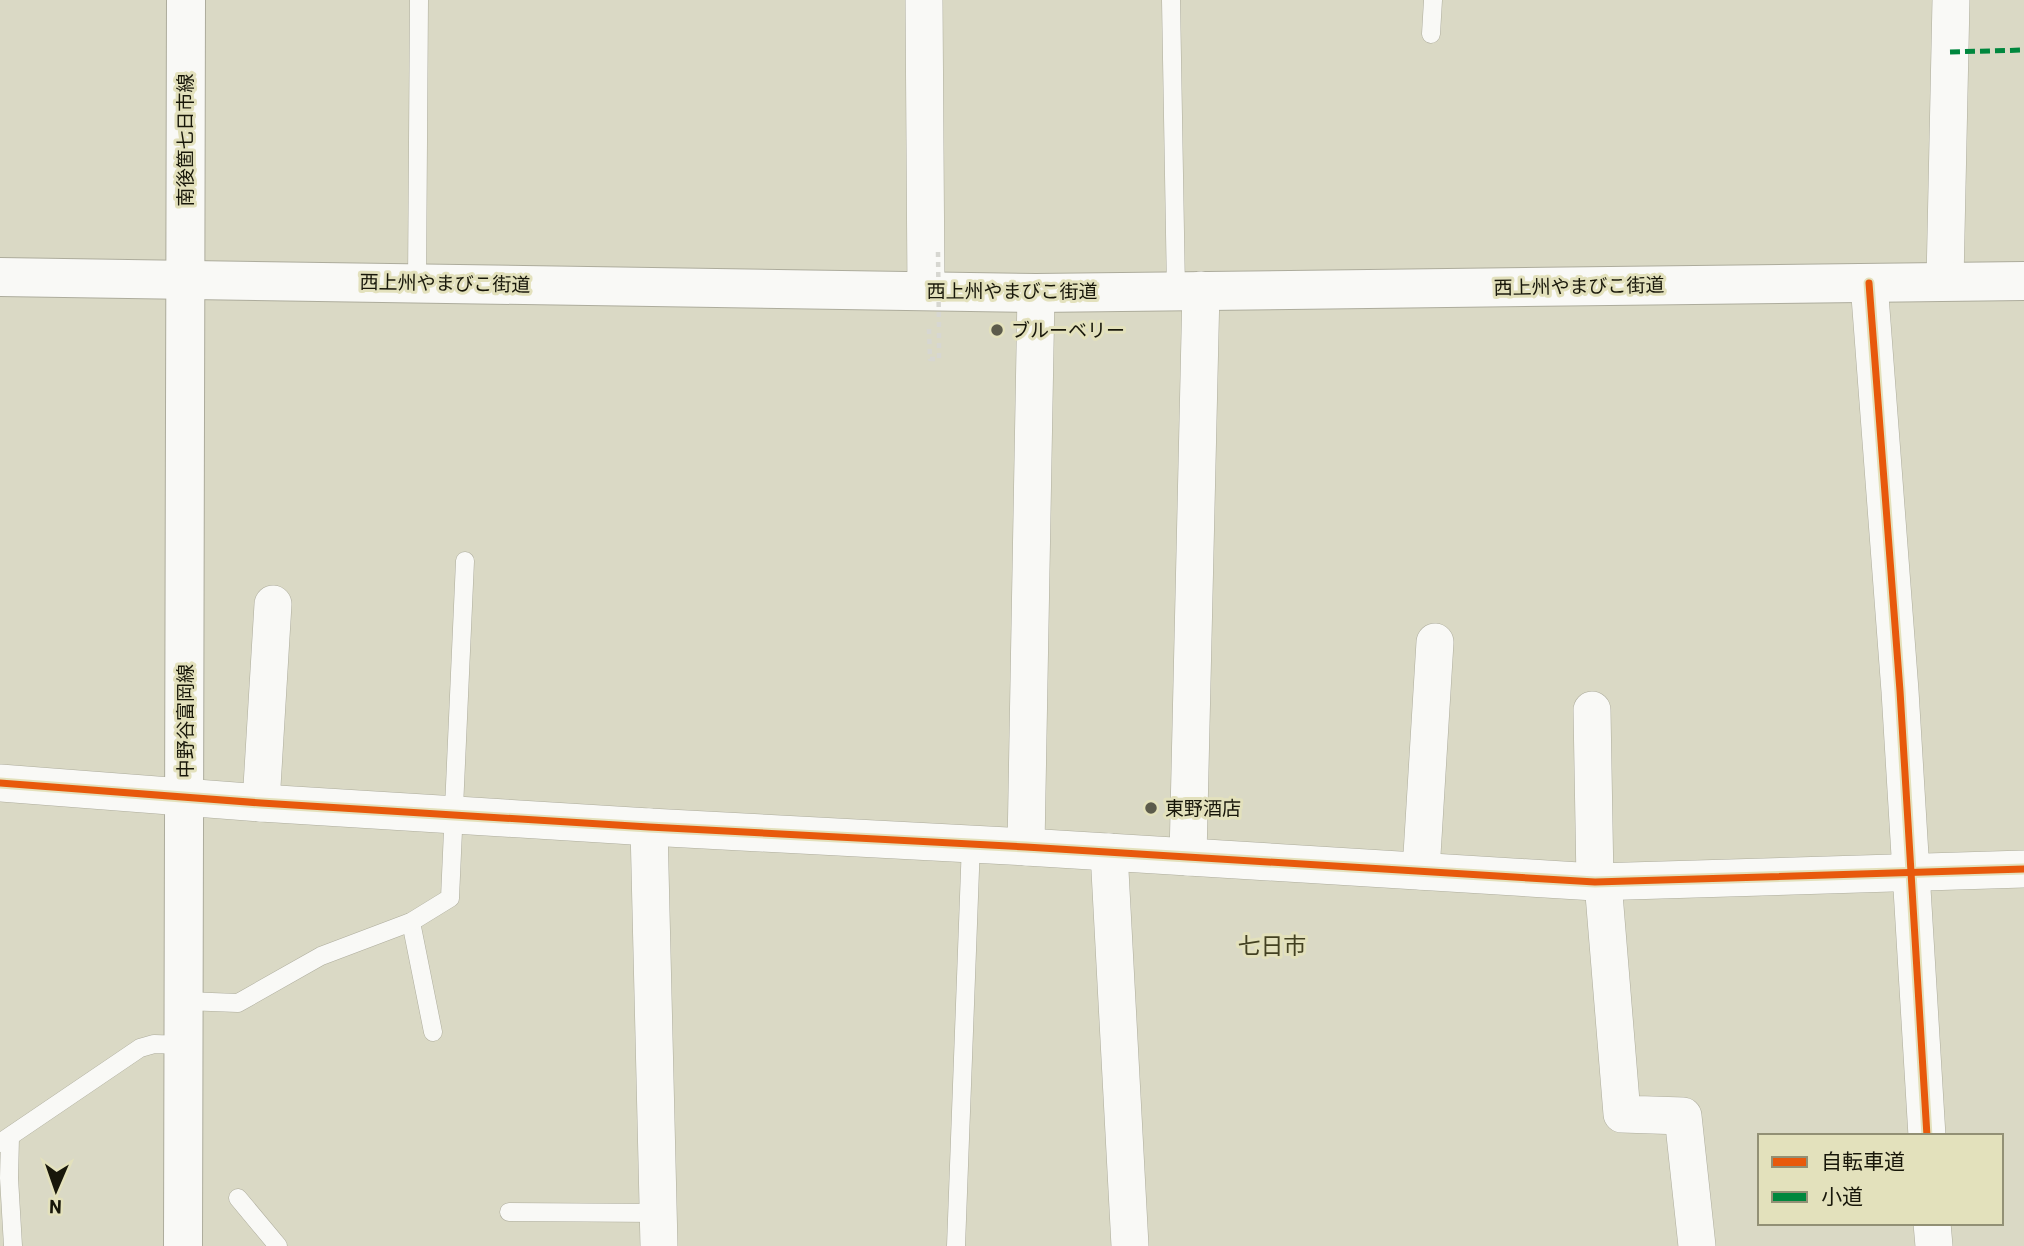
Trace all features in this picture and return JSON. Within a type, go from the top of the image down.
[{"type":"main road","name":"南後箇七日市線","points":[[184,279],[186,0]]},
{"type":"main road","name":"西上州やまびこ街道","points":[[0,277],[417,283],[927,304],[1036,293],[2024,281]]},
{"type":"main road","name":"中野谷富岡線","points":[[183,1246],[186,798],[184,279]]},
{"type":"street","points":[[924,0],[927,304]]},
{"type":"street","points":[[1945,281],[1951,0]]},
{"type":"street","points":[[1869,283],[1900,691],[1927,1134]]},
{"type":"street","points":[[1188,857],[1189,291]]},
{"type":"street","points":[[1026,846],[1036,293]]},
{"type":"street","points":[[261,803],[273,604]]},
{"type":"street","points":[[1421,871],[1435,642]]},
{"type":"street","points":[[1591,710],[1599,882],[1622,1114],[1683,1116],[1697,1246]]},
{"type":"street","points":[[0,783],[261,803],[649,827],[1026,846],[1599,882],[2024,869]]},
{"type":"street","points":[[649,827],[659,1229]]},
{"type":"street","points":[[1109,852],[1130,1246]]},
{"type":"street","points":[[1932,1225],[1934,1246]]},
{"type":"lane","points":[[417,283],[419,0]]},
{"type":"lane","points":[[1171,0],[1189,291]]},
{"type":"lane","points":[[1430,34],[1433,0]]},
{"type":"lane","points":[[185,1001],[238,1003],[321,956],[411,922],[450,898],[456,815],[465,561]]},
{"type":"lane","points":[[956,1246],[971,844]]},
{"type":"lane","points":[[411,922],[433,1032]]},
{"type":"lane","points":[[13,1246],[5,1140],[140,1048],[154,1044],[184,1045]]},
{"type":"lane","points":[[237,1198],[278,1246]]},
{"type":"lane","points":[[509,1212],[659,1229]]},
{"type":"path","points":[[927,304],[930,359],[939,359],[938,252]]},
{"type":"marked path","points":[[1950,52],[2024,50]]},
{"type":"cycle path","points":[[1869,283],[1900,691],[1927,1134]]},
{"type":"cycle path","points":[[0,783],[261,803],[1595,882],[2024,869]]},
{"type":"place","name":"ブルーベリー","points":[[997,330]]},
{"type":"place","name":"東野酒店","points":[[1151,808]]},
{"type":"district","name":"七日市","points":[[1272,946]]}]
